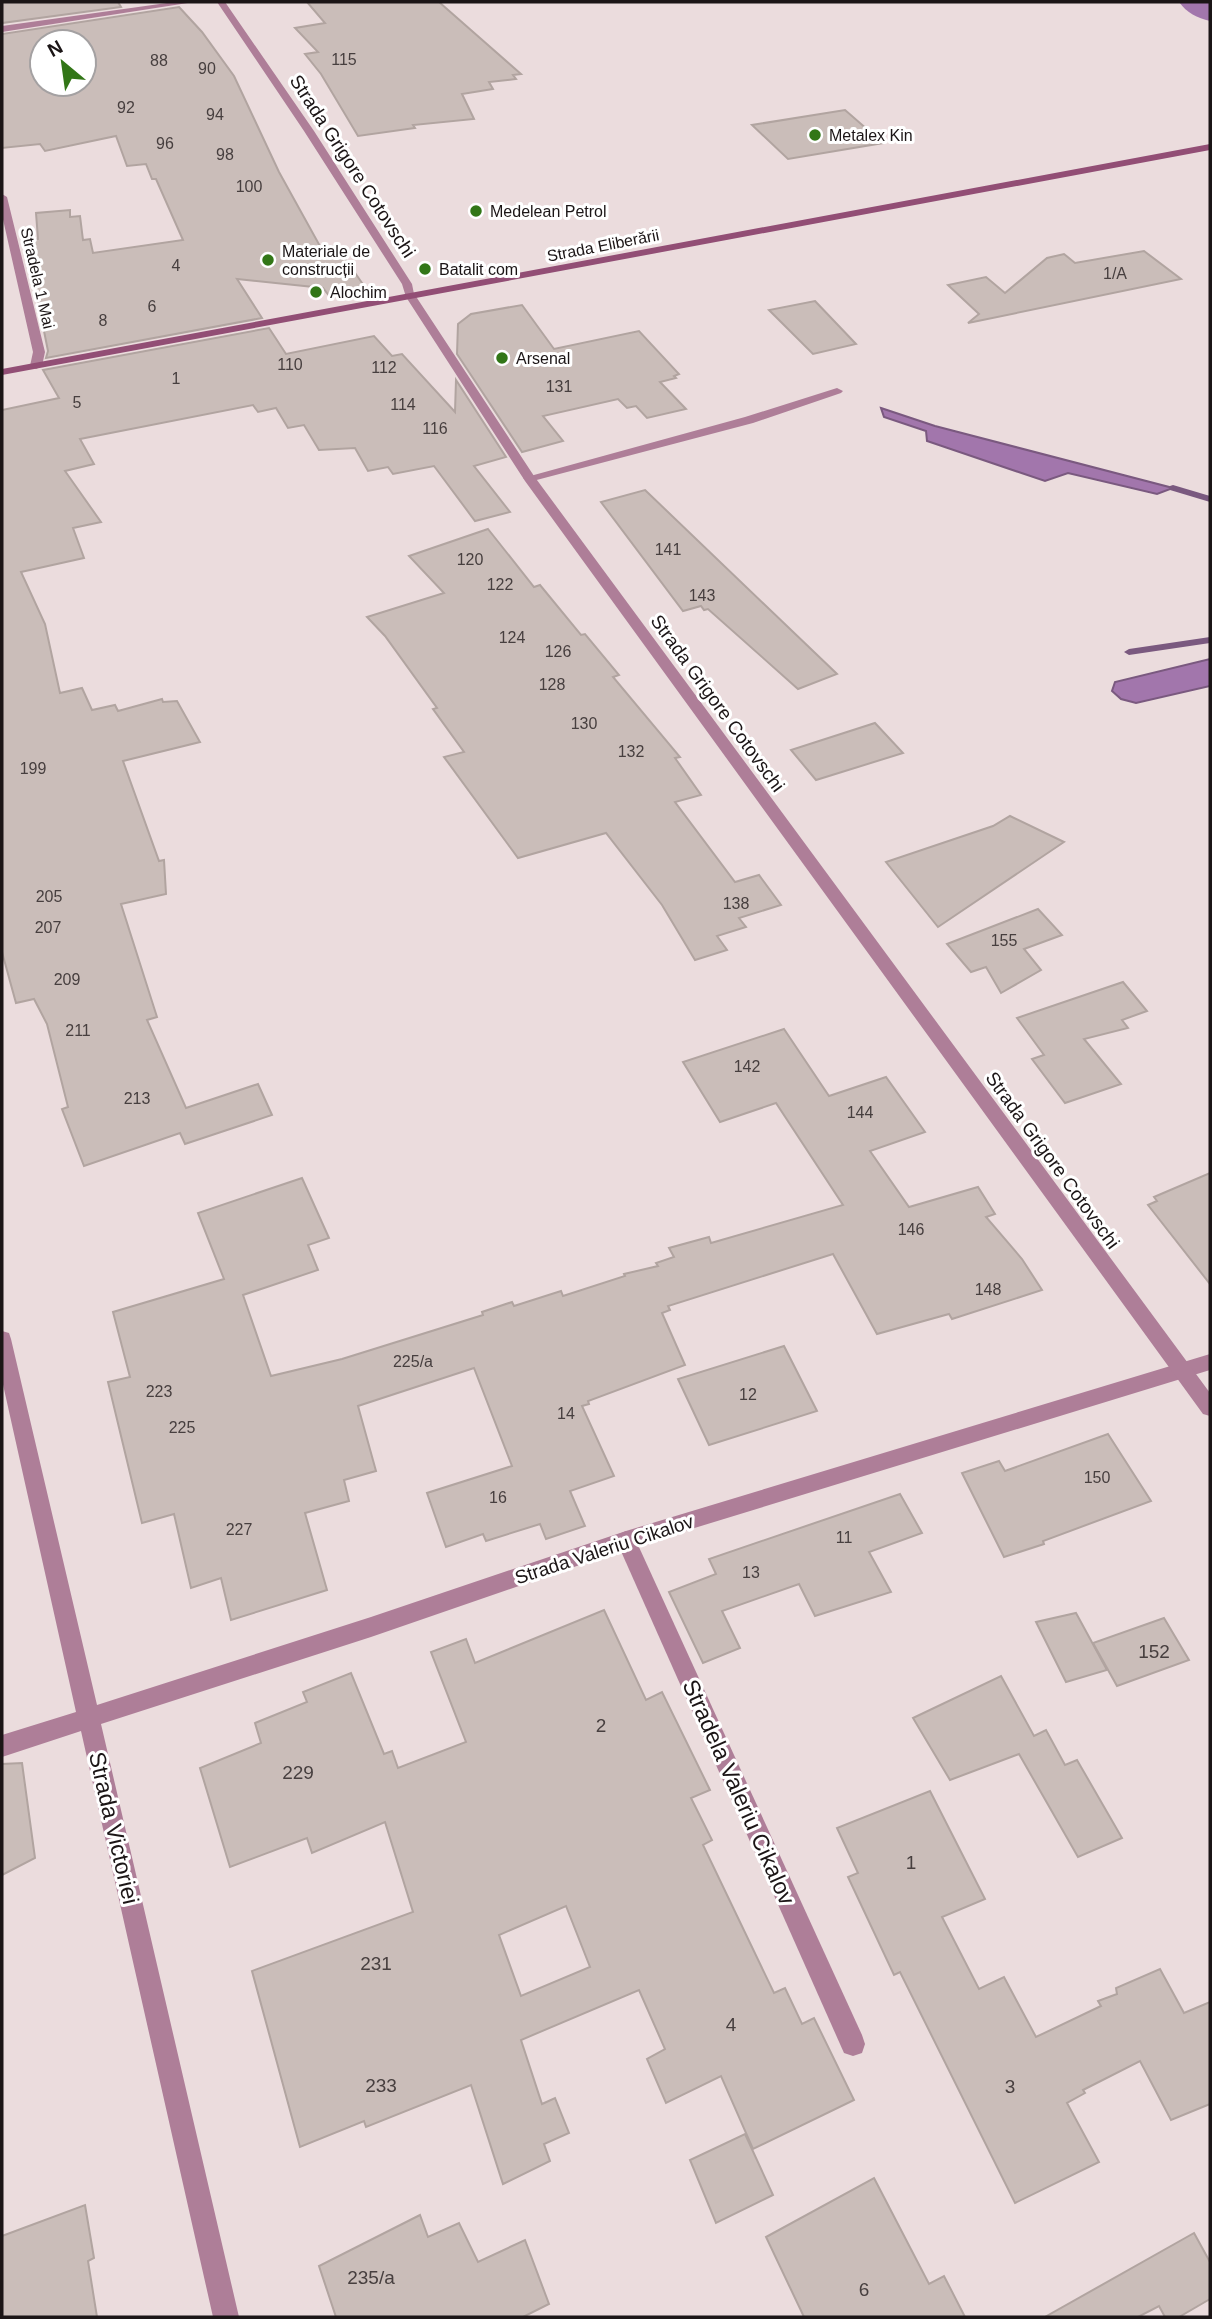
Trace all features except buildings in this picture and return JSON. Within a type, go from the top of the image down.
[{"type":"main road","name":"Strada Eliberării","points":[[2,372],[1210,147]]},
{"type":"street","points":[[2,29],[190,2]]},
{"type":"street","name":"Strada Grigore Cotovschi","points":[[221,2],[309,131],[407,284],[411,297],[529,478],[1210,1408]]},
{"type":"street","name":"Stradela 1 Mai","points":[[2,197],[39,352],[37,366]]},
{"type":"street","points":[[529,478],[749,420],[837,391]]},
{"type":"street","name":"Strada Victoriei","points":[[2,1339],[226,2317]]},
{"type":"street","name":"Strada Valeriu Cikalov","points":[[2,1746],[371,1627],[626,1540],[1210,1362]]},
{"type":"street","name":"Stradela Valeriu Cikalov","points":[[626,1540],[853,2044]]},
{"type":"shaded area","points":[[881,408],[935,426],[1173,488],[1157,494],[1068,473],[1045,481],[927,441],[926,431],[884,417]]},
{"type":"shaded area","points":[[1210,659],[1210,686],[1136,703],[1121,699],[1112,691],[1115,682]]},
{"type":"waterway","points":[[1197,2],[1210,10]]},
{"type":"waterway","points":[[1173,488],[1210,499]]},
{"type":"waterway","points":[[1129,652],[1210,640]]},
{"type":"place","name":"Metalex Kin","points":[[815,135]]},
{"type":"place","name":"Medelean Petrol","points":[[476,211]]},
{"type":"place","name":"Materiale de construcții","points":[[268,260]]},
{"type":"place","name":"Batalit com","points":[[425,269]]},
{"type":"place","name":"Alochim","points":[[316,292]]},
{"type":"place","name":"Arsenal","points":[[502,358]]}]
